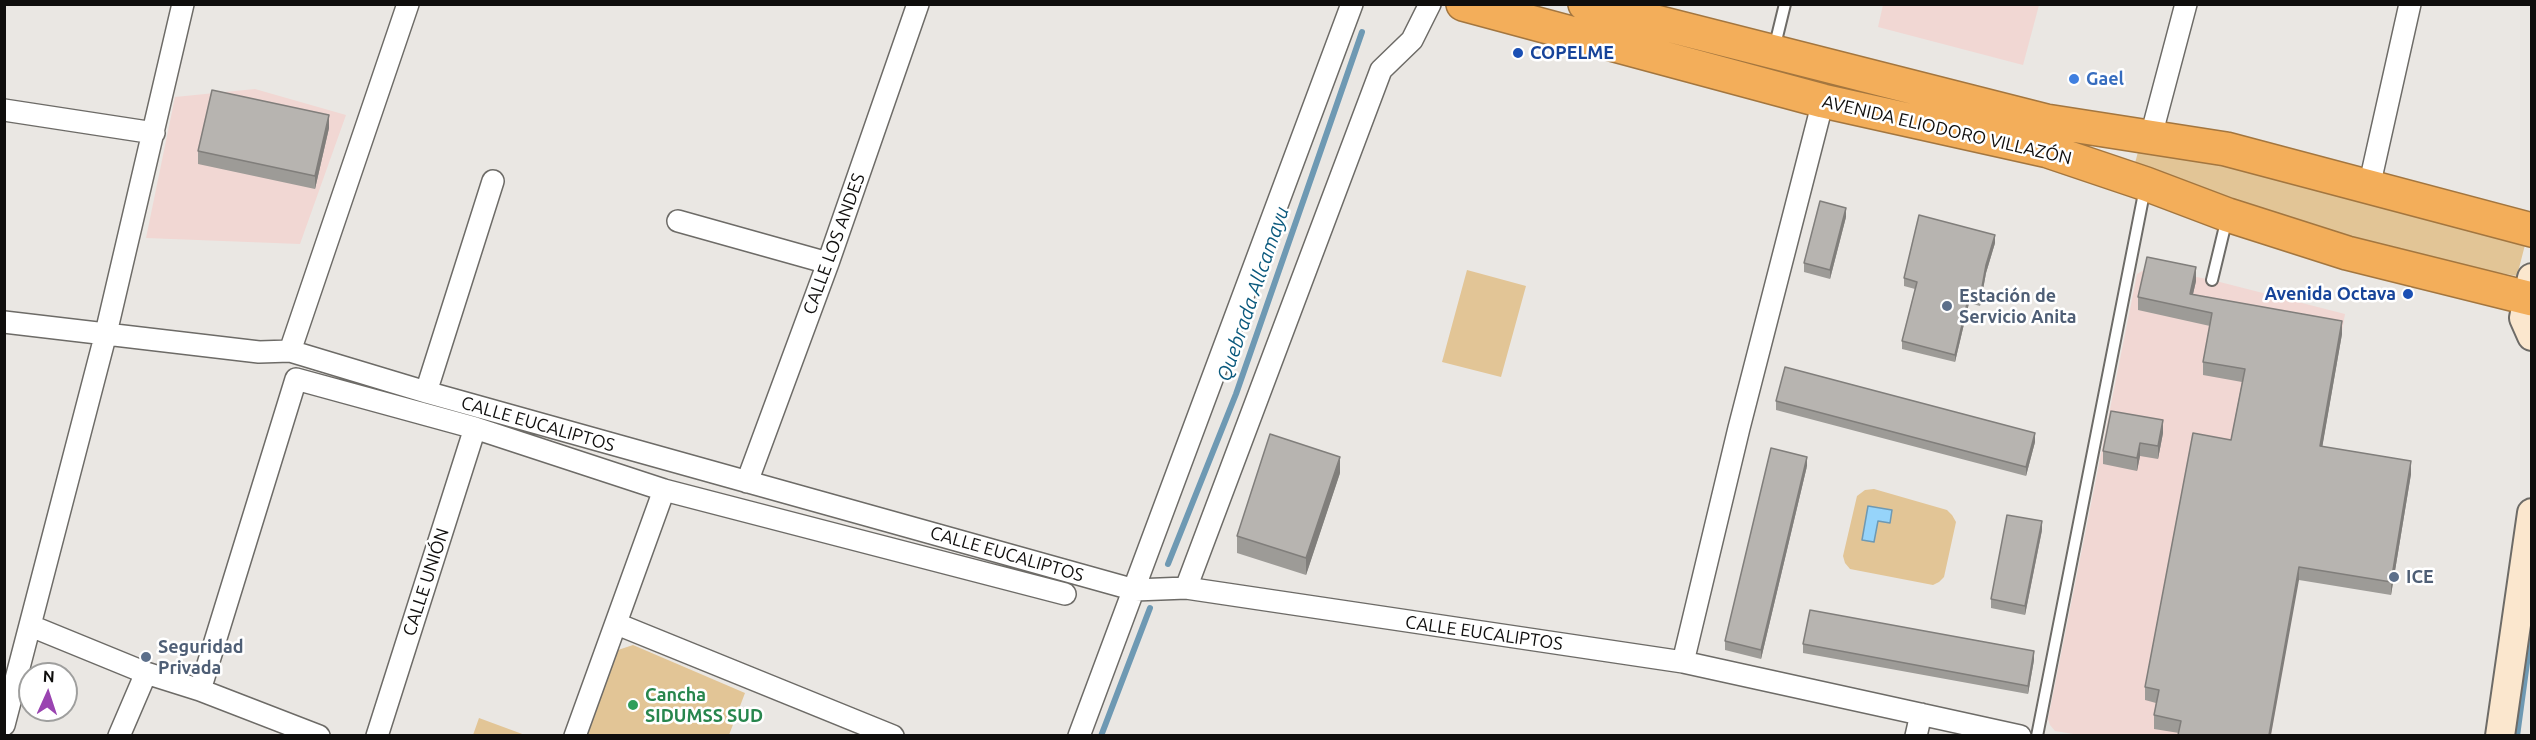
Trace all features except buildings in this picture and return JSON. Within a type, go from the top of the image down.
[{"type":"highway","name":"AVENIDA ELIODORO VILLAZÓN","points":[[1463,4],[1823,101],[2048,151],[2146,183],[2228,215],[2347,253],[2530,288]]},
{"type":"highway","name":"AVENIDA ELIODORO VILLAZÓN","points":[[1597,6],[1773,53],[2046,121],[2226,149],[2532,230]]},
{"type":"main road","points":[[2530,288],[2524,318],[2532,336]]},
{"type":"main road","points":[[2500,735],[2532,513]]},
{"type":"street","points":[[4,725],[106,333],[183,4]]},
{"type":"street","points":[[290,351],[408,4]]},
{"type":"street","name":"CALLE LOS ANDES","points":[[747,482],[828,262],[918,4]]},
{"type":"street","points":[[1079,735],[1352,4]]},
{"type":"street","points":[[1186,588],[1381,70],[1412,40],[1430,4]]},
{"type":"street","points":[[2151,136],[2186,4]]},
{"type":"street","points":[[2369,187],[2410,4]]},
{"type":"street","points":[[1683,662],[1738,428],[1823,101]]},
{"type":"street","points":[[4,110],[154,134]]},
{"type":"street","points":[[426,392],[493,181]]},
{"type":"street","points":[[678,220],[828,262]]},
{"type":"street","name":"CALLE EUCALIPTOS","points":[[4,322],[259,352],[290,351],[426,392],[1135,590],[1186,588],[1683,662],[2020,735]]},
{"type":"street","name":"CALLE EUCALIPTOS","points":[[200,690],[296,379],[475,428],[664,490],[1065,594]]},
{"type":"street","name":"CALLE UNIÓN","points":[[377,735],[475,428]]},
{"type":"street","points":[[575,735],[664,490]]},
{"type":"street","points":[[617,624],[893,735]]},
{"type":"street","points":[[31,626],[146,673],[200,690],[320,735]]},
{"type":"street","points":[[119,735],[146,673]]},
{"type":"street","points":[[1916,735],[1921,714]]},
{"type":"lane","points":[[1773,53],[1785,4]]},
{"type":"lane","points":[[2037,735],[2146,183]]},
{"type":"lane","points":[[2212,280],[2228,215]]},
{"type":"shaded area","points":[[1883,5],[2039,5],[2023,65],[1878,27]]},
{"type":"shaded area","points":[[255,89],[346,115],[300,244],[146,238],[175,97]]},
{"type":"shaded area","points":[[2139,148],[2199,158],[2526,241],[2517,276],[2391,253],[2134,167]]},
{"type":"shaded area","points":[[2155,269],[2212,280],[2345,314],[2271,735],[2080,735],[2055,731],[2048,719],[2137,274],[2144,270]]},
{"type":"shaded area","points":[[1467,270],[1526,286],[1501,377],[1442,362]]},
{"type":"shaded area","points":[[1874,489],[1947,510],[1952,515],[1956,522],[1944,577],[1939,582],[1933,585],[1850,569],[1845,563],[1843,556],[1857,496],[1865,490]]},
{"type":"shaded area","points":[[633,645],[745,693],[729,735],[587,735],[618,650]]},
{"type":"shaded area","points":[[479,718],[525,735],[473,735]]},
{"type":"water","points":[[1868,506],[1892,510],[1890,523],[1878,521],[1874,542],[1862,540]]},
{"type":"waterway","name":"Quebrada Allcamayu","points":[[1168,564],[1236,394],[1362,32]]},
{"type":"waterway","name":"Quebrada Allcamayu","points":[[1101,736],[1150,608]]},
{"type":"waterway","points":[[2517,736],[2532,626]]},
{"type":"place","name":"COPELME","points":[[1518,53]]},
{"type":"place","name":"Gael","points":[[2074,79]]},
{"type":"place","name":"Avenida Octava","points":[[2408,294]]},
{"type":"place","name":"Estación de Servicio Anita","points":[[1947,306]]},
{"type":"place","name":"ICE","points":[[2394,577]]},
{"type":"place","name":"Seguridad Privada","points":[[146,657]]},
{"type":"place","name":"Cancha SIDUMSS SUD","points":[[633,705]]}]
